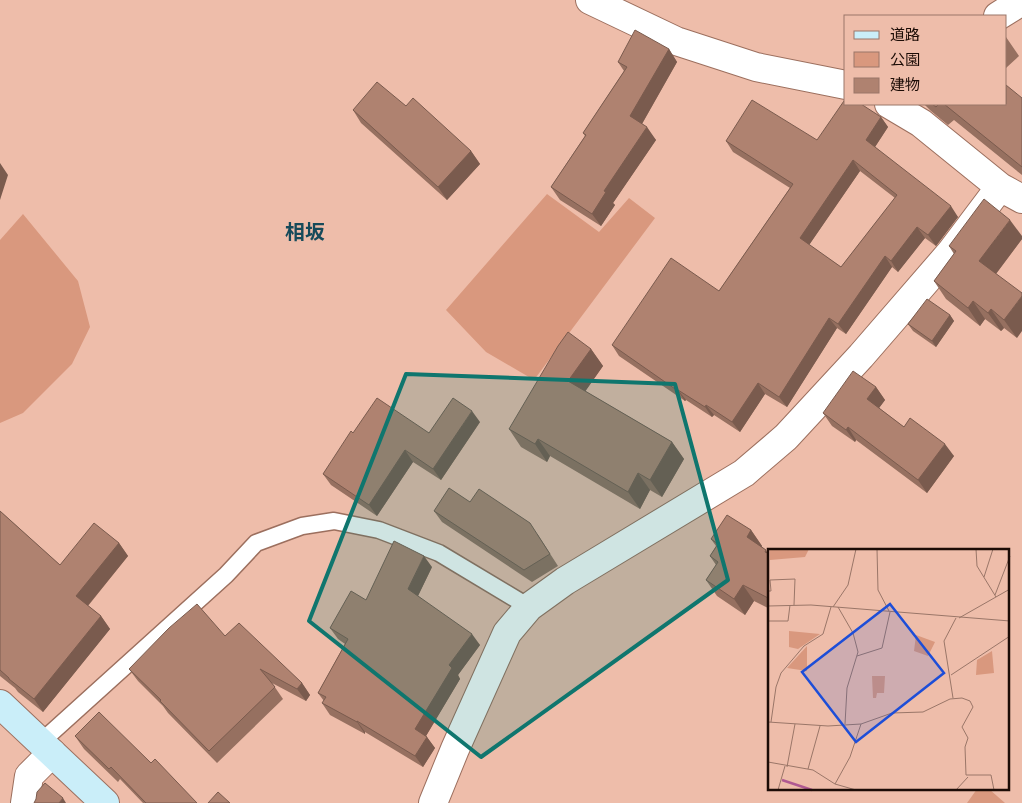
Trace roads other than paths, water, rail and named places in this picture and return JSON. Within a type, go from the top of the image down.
[{"type":"street","points":[[590,0],[676,41],[756,67],[844,85]]},
{"type":"street","points":[[1000,15],[1022,1]]},
{"type":"street","points":[[433,803],[507,633],[529,607],[564,581],[744,473],[786,436],[854,364],[951,252],[1011,193],[921,123],[891,105]]},
{"type":"street","points":[[0,704],[105,803]]},
{"type":"street","points":[[25,803],[29,776],[46,748]]},
{"type":"lane","points":[[46,748],[226,574],[256,542],[302,526],[334,521],[379,530],[439,553],[529,607]]},
{"type":"district","name":"相坂","points":[[305,232]]}]
